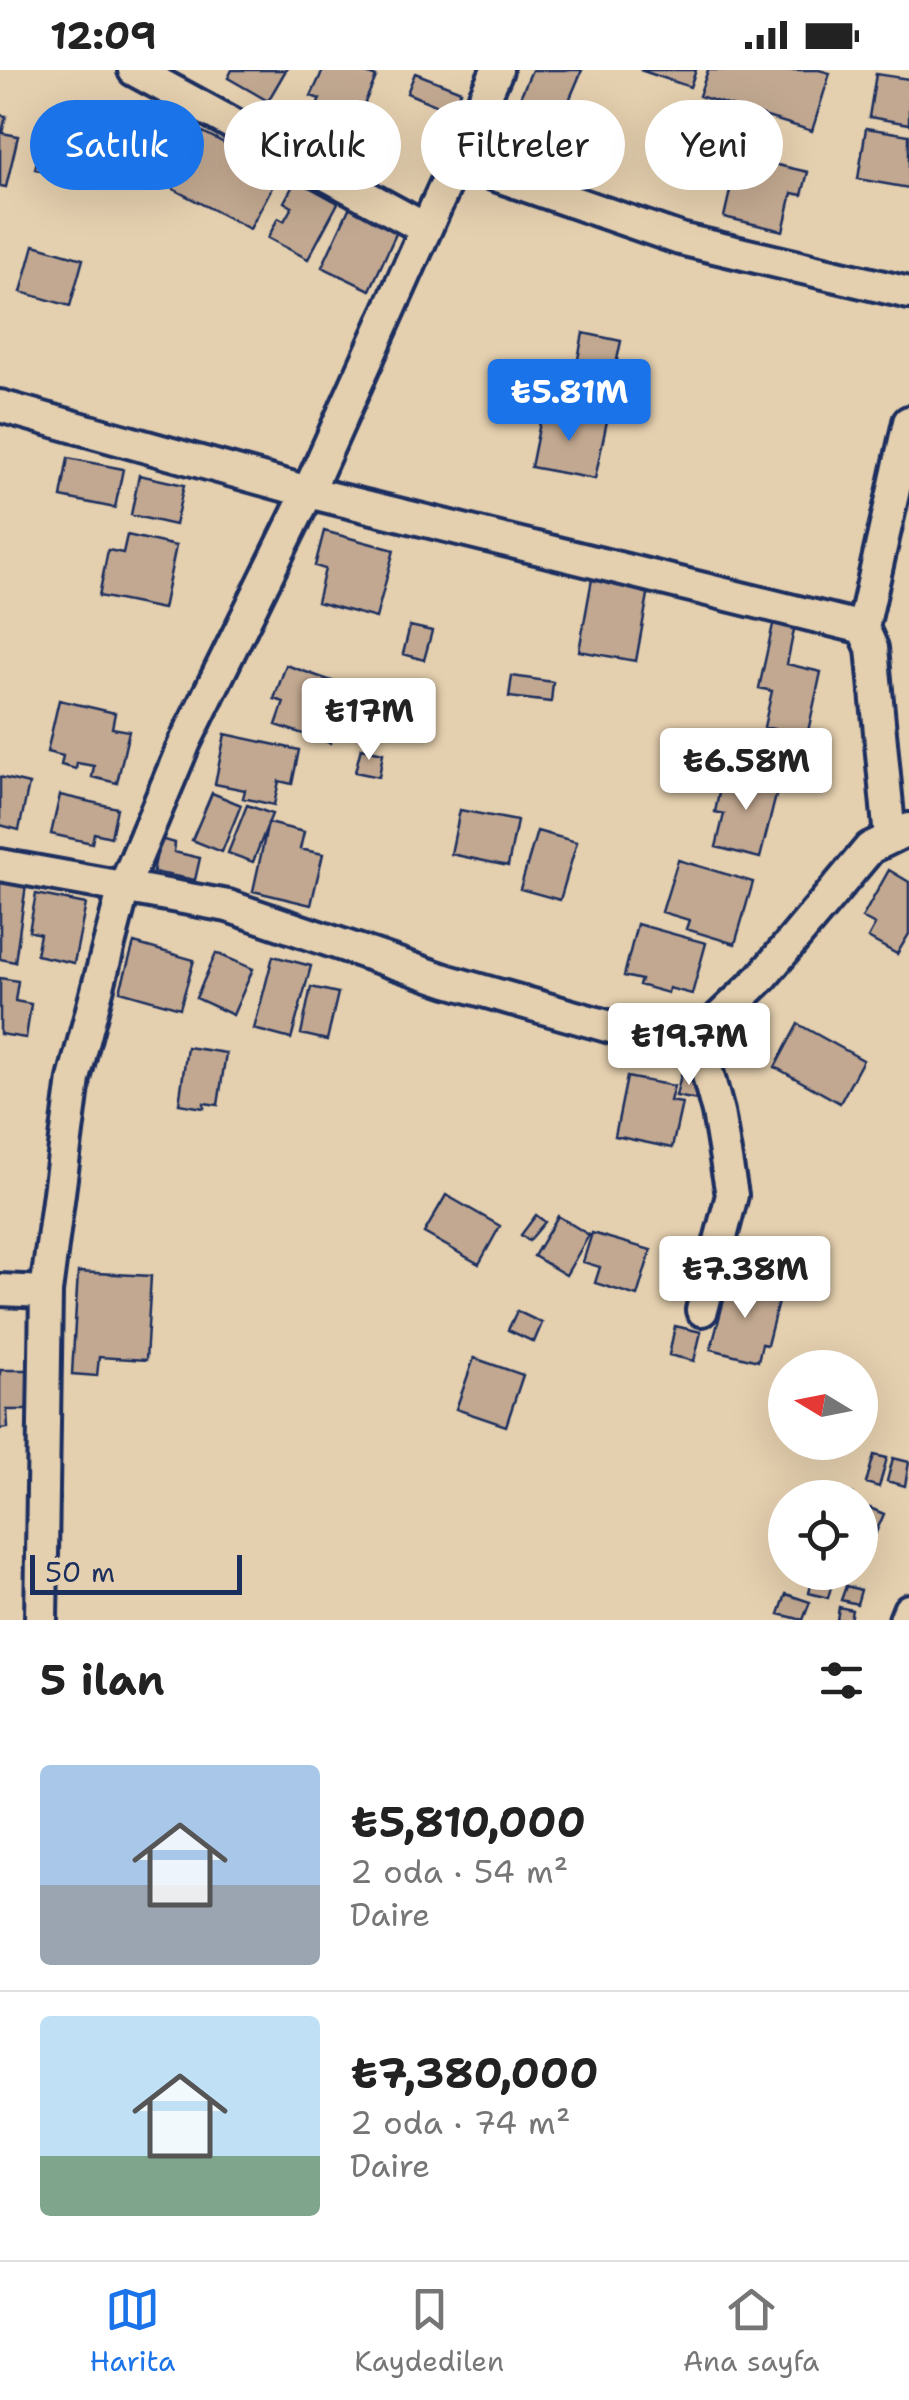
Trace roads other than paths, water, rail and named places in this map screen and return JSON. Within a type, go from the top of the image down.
[{"type":"street","points":[[134,70],[424,228]]},
{"type":"street","points":[[483,100],[497,70]]},
{"type":"street","points":[[41,1620],[46,1292],[74,1079],[124,887],[185,742],[308,492],[442,190]]},
{"type":"street","points":[[539,190],[680,239],[909,292]]},
{"type":"street","points":[[0,406],[308,492],[863,628]]},
{"type":"street","points":[[0,865],[228,906],[448,981],[653,1039],[698,1038],[762,977],[870,848],[900,833],[872,648],[863,628],[909,422]]},
{"type":"street","points":[[698,1038],[718,1112],[732,1195],[702,1310]]},
{"type":"street","points":[[0,1290],[46,1292]]},
{"type":"street","points":[[905,1620],[909,1610]]}]
